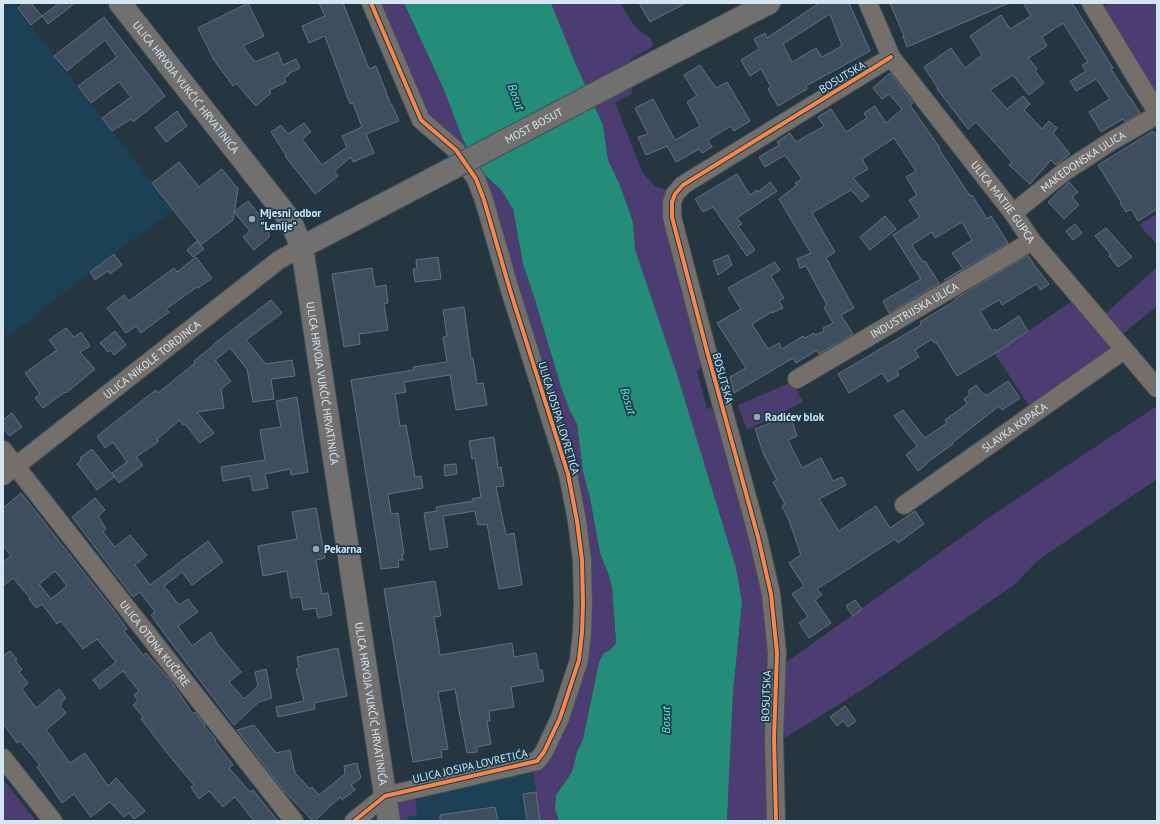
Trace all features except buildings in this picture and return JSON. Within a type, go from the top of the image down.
[{"type":"main road","name":"ULICA HRVOJA VUKČIĆ HRVATINIĆA","points":[[120,3],[290,220],[302,247],[389,821]]},
{"type":"main road","name":"MOST BOSUT","points":[[302,247],[769,3]]},
{"type":"street","name":"ULICA JOSIPA LOVRETIĆA","points":[[371,3],[421,120],[456,150],[476,179],[484,200],[510,290],[568,474],[577,521],[582,560],[583,603],[579,660],[560,718],[552,737],[544,752],[536,761],[431,784],[385,796]]},
{"type":"street","name":"ULICA MATIJE GUPCA","points":[[868,3],[891,57],[1013,213],[1032,241],[1157,388]]},
{"type":"street","points":[[1090,3],[1157,112]]},
{"type":"street","name":"BOSUTSKA","points":[[776,821],[774,738],[777,653],[771,594],[758,537],[672,218],[672,202],[675,194],[683,185],[891,57]]},
{"type":"street","name":"MAKEDONSKA ULICA","points":[[1013,213],[1064,172],[1110,142],[1157,115]]},
{"type":"street","name":"INDUSTRIJSKA ULICA","points":[[797,379],[1032,241]]},
{"type":"street","name":"ULICA NIKOLE TORDINCA","points":[[9,471],[279,260],[302,247]]},
{"type":"street","name":"SLAVKA KOPAČA","points":[[904,506],[1124,350]]},
{"type":"street","name":"ULICA OTONA KUČERE","points":[[3,450],[9,471],[294,821]]},
{"type":"street","points":[[3,758],[53,821]]},
{"type":"street","points":[[354,821],[385,796]]},
{"type":"shaded area","points":[[3,3],[14,3],[173,210],[90,272],[8,337],[3,330]]},
{"type":"shaded area","points":[[378,3],[404,3],[444,90],[463,140],[483,173],[502,191],[513,209],[523,264],[562,390],[577,424],[583,472],[590,498],[600,553],[612,587],[616,643],[599,662],[583,739],[577,752],[572,772],[556,795],[555,809],[559,821],[540,821],[533,770],[563,722],[586,567],[494,221],[427,120]]},
{"type":"shaded area","points":[[551,3],[620,3],[636,27],[650,37],[652,42],[653,46],[629,61],[632,94],[615,102],[642,172],[655,186],[666,190],[667,218],[705,364],[697,371],[707,409],[714,407],[737,483],[769,617],[771,821],[727,821],[733,693],[742,602],[676,371],[635,249],[633,222],[619,183],[608,160],[603,125]]},
{"type":"shaded area","points":[[1108,3],[1157,3],[1157,97],[1104,9]]},
{"type":"shaded area","points":[[1157,214],[1157,244],[1139,225]]},
{"type":"shaded area","points":[[1157,267],[1157,306],[1123,334],[1105,314]]},
{"type":"shaded area","points":[[1072,301],[1116,350],[1032,410],[995,354]]},
{"type":"shaded area","name":"Radićev blok","points":[[792,382],[803,402],[747,430],[738,405]]},
{"type":"shaded area","points":[[1157,406],[1157,479],[1037,561],[1014,585],[859,692],[780,741],[785,663],[991,516]]},
{"type":"shaded area","points":[[533,770],[540,821],[372,821],[394,801]]},
{"type":"shaded area","points":[[3,779],[36,821],[3,821]]},
{"type":"shaded area","points":[[415,797],[417,815],[407,817],[408,821],[399,821],[397,801]]},
{"type":"water","name":"Bosut","points":[[404,3],[551,3],[603,125],[608,160],[619,183],[633,222],[635,249],[676,371],[736,568],[742,602],[733,693],[727,821],[559,821],[555,809],[556,795],[572,772],[577,752],[583,739],[599,662],[604,653],[610,650],[616,643],[612,587],[600,553],[590,498],[583,472],[577,424],[562,390],[523,264],[513,209],[502,191],[483,173],[463,140],[444,90]]},
{"type":"cycle path","points":[[354,821],[385,796],[537,761],[544,752],[560,718],[579,660],[583,603],[582,560],[577,521],[568,474],[510,290],[484,200],[476,179],[456,150],[421,120],[371,3]]},
{"type":"cycle path","points":[[776,821],[774,738],[777,653],[771,594],[758,537],[672,217],[672,202],[675,194],[683,185],[891,57]]},
{"type":"place","name":"Mjesni odbor \"Lenije\"","points":[[252,219]]},
{"type":"place","name":"Radićev blok","points":[[757,417]]},
{"type":"place","name":"Pekarna","points":[[316,549]]}]
